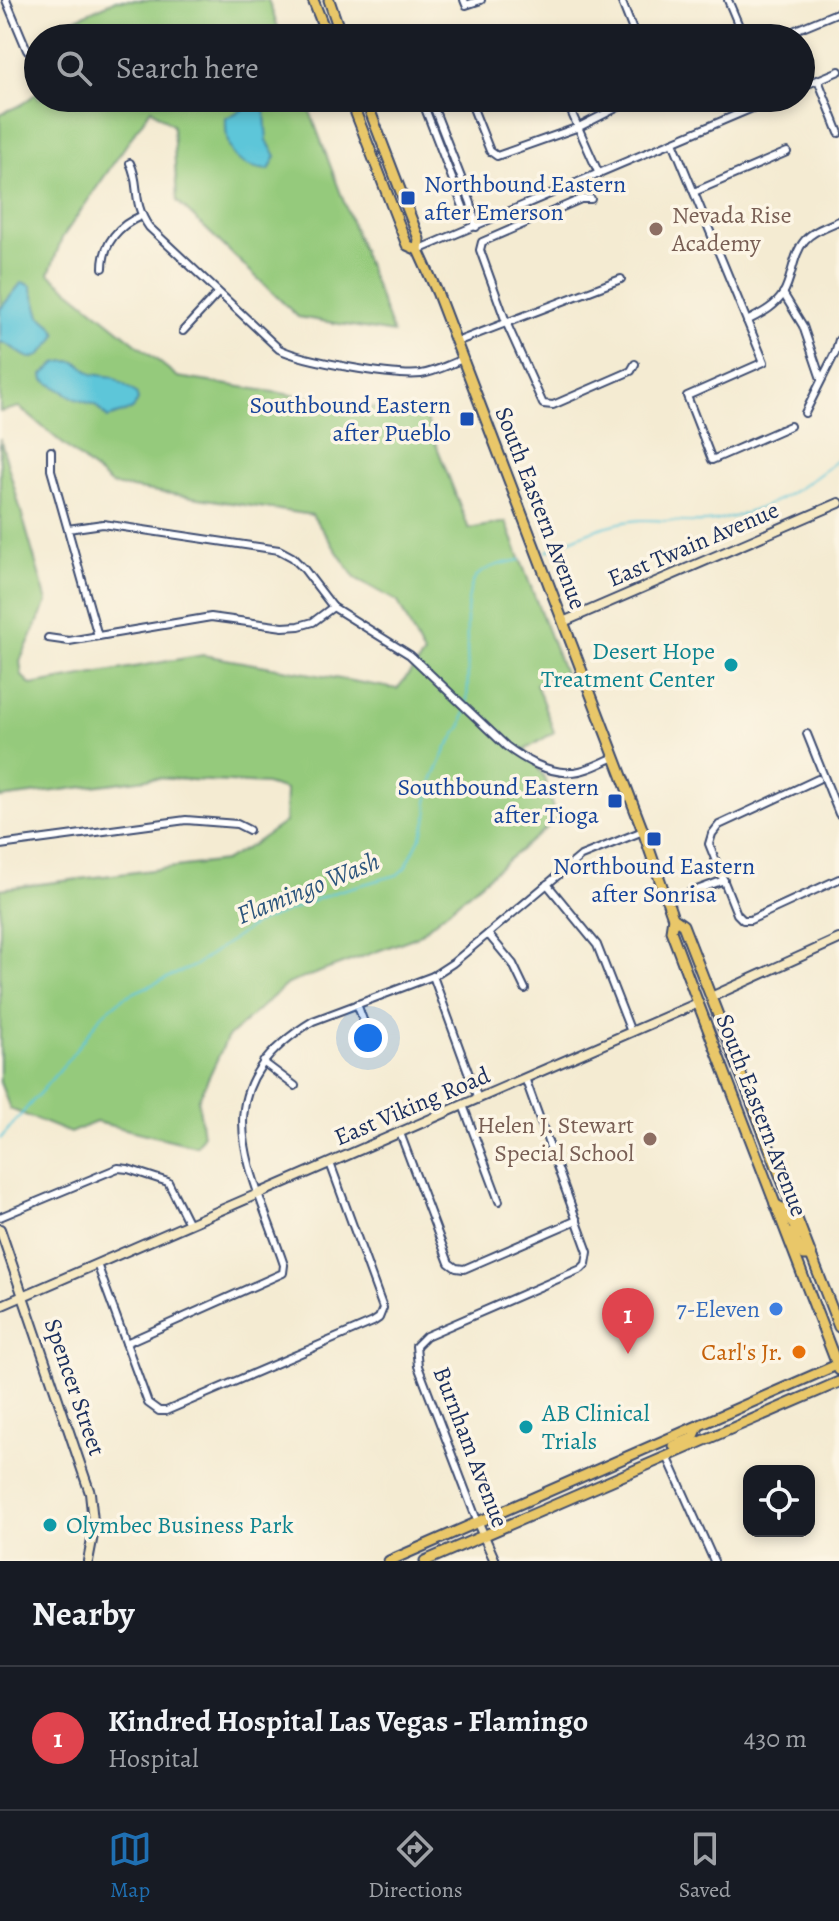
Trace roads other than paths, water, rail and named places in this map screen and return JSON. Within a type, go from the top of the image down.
[{"type":"main road","points":[[313,0],[322,24]]},
{"type":"main road","points":[[329,0],[337,24]]},
{"type":"main road","name":"South Eastern Avenue","points":[[355,112],[407,245],[418,250]]},
{"type":"main road","name":"South Eastern Avenue","points":[[370,112],[419,239],[418,250],[463,359],[643,831],[673,918],[671,931],[838,1366]]},
{"type":"main road","name":"South Eastern Avenue","points":[[673,918],[683,925],[839,1327]]},
{"type":"main road","points":[[774,1203],[783,1209],[793,1228],[805,1240]]},
{"type":"main road","points":[[781,1221],[793,1234],[804,1255],[811,1255]]},
{"type":"main road","points":[[389,1561],[838,1366]]},
{"type":"main road","points":[[425,1561],[839,1382]]},
{"type":"main road","points":[[667,1456],[670,1448],[693,1438],[698,1427]]},
{"type":"main road","points":[[621,1475],[655,1454],[661,1443]]},
{"type":"street","points":[[6,0],[24,43]]},
{"type":"street","points":[[465,2],[481,0]]},
{"type":"street","points":[[621,0],[630,24]]},
{"type":"street","points":[[728,0],[738,24]]},
{"type":"street","points":[[810,24],[839,12]]},
{"type":"street","points":[[815,81],[839,71]]},
{"type":"street","points":[[818,80],[839,133]]},
{"type":"street","points":[[426,112],[467,217],[475,223]]},
{"type":"street","points":[[435,112],[471,203],[475,223]]},
{"type":"street","points":[[475,112],[493,155],[504,154],[579,127],[608,112]]},
{"type":"street","points":[[572,112],[599,174]]},
{"type":"street","points":[[418,250],[475,223],[599,174],[741,112]]},
{"type":"street","points":[[673,142],[764,362],[687,396],[712,460],[790,426]]},
{"type":"street","points":[[694,192],[787,152]]},
{"type":"street","points":[[130,163],[141,216],[149,227],[279,349],[291,355],[408,375],[426,373],[463,359]]},
{"type":"street","points":[[591,199],[581,199],[480,245],[480,250],[506,322],[543,404],[553,405],[631,371],[635,364]]},
{"type":"street","points":[[103,268],[103,255],[108,245],[126,223],[141,216]]},
{"type":"street","points":[[747,321],[768,310],[783,293],[805,240],[839,221]]},
{"type":"street","points":[[456,342],[621,279]]},
{"type":"street","points":[[183,331],[218,293]]},
{"type":"street","points":[[783,293],[803,326],[821,379]]},
{"type":"street","points":[[805,413],[839,340]]},
{"type":"street","points":[[51,451],[51,470],[98,636]]},
{"type":"street","name":"East Twain Avenue","points":[[563,622],[839,503]]},
{"type":"street","points":[[68,529],[103,524],[279,550],[304,569],[333,607],[410,655],[521,757],[553,770],[571,773],[615,757]]},
{"type":"street","points":[[48,638],[69,641],[211,617],[283,627],[299,626],[313,622],[333,607]]},
{"type":"street","points":[[807,734],[839,814]]},
{"type":"street","points":[[818,779],[719,825],[709,844],[737,914],[743,920],[750,920],[839,879]]},
{"type":"street","points":[[0,845],[186,820],[237,824],[249,830]]},
{"type":"street","points":[[126,1343],[283,1273],[284,1265],[246,1155],[242,1118],[246,1092],[263,1062],[296,1031],[313,1021],[433,976],[453,963],[581,856],[643,831]]},
{"type":"street","points":[[667,901],[724,880]]},
{"type":"street","points":[[547,884],[597,945],[631,1032]]},
{"type":"street","points":[[488,934],[513,964],[525,989]]},
{"type":"street","name":"East Viking Road","points":[[0,1306],[839,939]]},
{"type":"street","points":[[433,976],[478,1099]]},
{"type":"street","points":[[357,1004],[374,1049]]},
{"type":"street","points":[[263,1062],[295,1086]]},
{"type":"street","points":[[400,1133],[449,1263],[456,1268],[464,1269],[577,1220],[525,1078]]},
{"type":"street","points":[[463,1105],[499,1201]]},
{"type":"street","points":[[97,1264],[148,1403],[159,1411],[166,1411],[373,1322],[383,1308],[330,1163]]},
{"type":"street","points":[[0,1217],[118,1168],[168,1182],[189,1224]]},
{"type":"street","name":"Burnham Avenue","points":[[495,1561],[418,1366],[416,1346],[426,1336],[581,1269],[586,1264],[588,1252],[577,1220]]},
{"type":"street","name":"Spencer Street","points":[[0,1229],[90,1493],[94,1530],[88,1561]]},
{"type":"street","points":[[667,1456],[714,1561]]},
{"type":"water","points":[[238,112],[265,112],[267,141],[276,156],[269,170],[247,165],[234,155],[227,140],[226,118]]},
{"type":"water","points":[[22,282],[31,286],[40,316],[57,334],[39,356],[33,358],[0,342],[0,309]]},
{"type":"water","points":[[77,362],[92,374],[113,377],[136,393],[138,400],[133,409],[108,418],[95,405],[76,399],[44,380],[43,375],[56,363]]},
{"type":"waterway","name":"Flamingo Wash","points":[[547,551],[592,531],[628,521],[705,522],[748,513],[796,490],[839,459]]},
{"type":"waterway","name":"Flamingo Wash","points":[[466,706],[467,617],[472,585],[478,575],[487,569],[520,560]]},
{"type":"waterway","name":"Flamingo Wash","points":[[0,1139],[69,1059],[101,1016],[124,997],[194,966],[255,924],[338,891],[397,875],[405,868],[423,832],[433,779],[462,725],[465,712]]},
{"type":"place","name":"Northbound Eastern after Emerson","points":[[408,198]]},
{"type":"place","name":"Nevada Rise Academy","points":[[656,229]]},
{"type":"place","name":"Southbound Eastern after Pueblo","points":[[467,419]]},
{"type":"place","name":"Desert Hope Treatment Center","points":[[731,665]]},
{"type":"place","name":"Southbound Eastern after Tioga","points":[[615,801]]},
{"type":"place","name":"Northbound Eastern after Sonrisa","points":[[654,839]]},
{"type":"place","name":"Helen J. Stewart Special School","points":[[650,1139]]},
{"type":"place","name":"7-Eleven","points":[[776,1309]]},
{"type":"place","name":"Carl's Jr.","points":[[799,1352]]},
{"type":"place","name":"Kindred Hospital Las Vegas - Flamingo","points":[[628,1354]]},
{"type":"place","name":"AB Clinical Trials","points":[[526,1427]]},
{"type":"place","name":"Olymbec Business Park","points":[[50,1525]]}]
